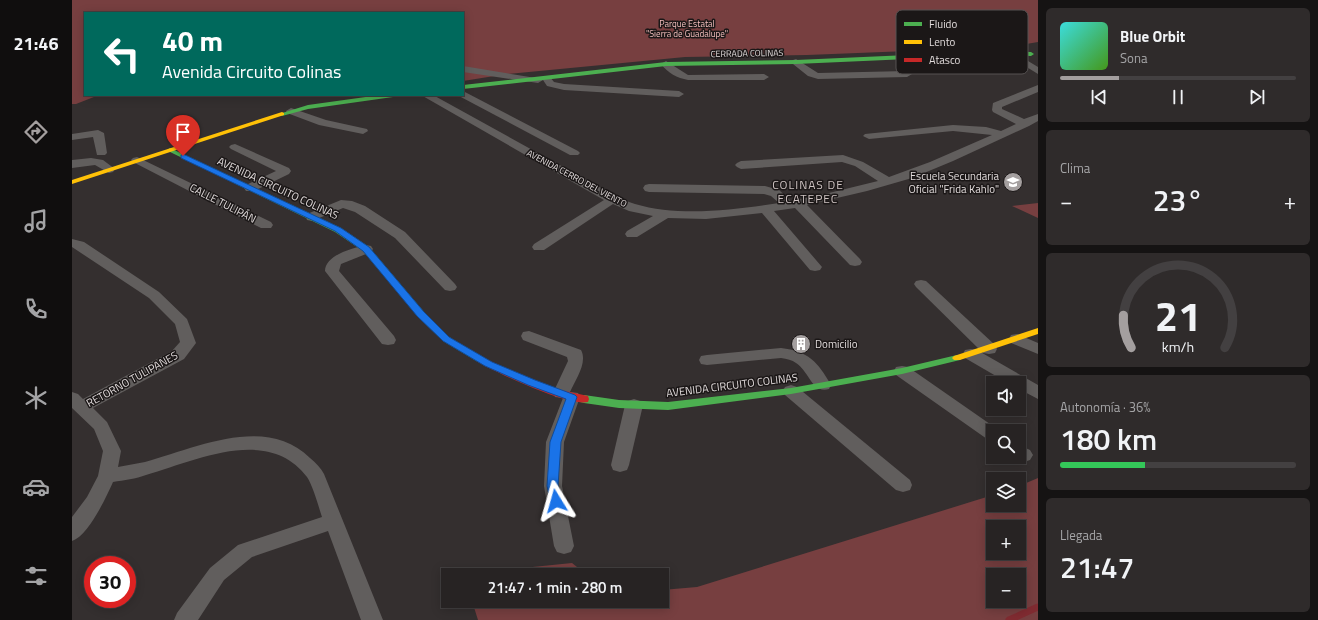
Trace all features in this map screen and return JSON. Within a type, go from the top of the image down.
[{"type":"main road","name":"CERRADA COLINAS","points":[[464,87],[666,64],[796,62],[896,58]]},
{"type":"main road","points":[[72,182],[108,169],[292,111],[308,107],[386,96]]},
{"type":"main road","name":"AVENIDA CIRCUITO COLINAS","points":[[170,150],[338,230],[366,249],[420,314],[446,339],[489,364],[566,395],[634,405],[668,406],[791,391],[902,371],[971,354],[1038,331]]},
{"type":"street","points":[[796,62],[811,74],[818,76],[907,74]]},
{"type":"street","points":[[666,64],[674,73],[681,77],[764,78]]},
{"type":"street","points":[[1028,65],[1038,71]]},
{"type":"street","points":[[464,68],[543,79],[551,84],[564,87],[679,94]]},
{"type":"street","points":[[1025,124],[997,110],[997,105],[1038,88]]},
{"type":"street","points":[[464,95],[574,153]]},
{"type":"street","name":"AVENIDA CERRO DEL VIENTO","points":[[428,96],[613,199],[633,208],[667,213],[712,214],[765,209],[888,182],[920,171],[1038,118]]},
{"type":"street","points":[[292,111],[323,123],[363,131]]},
{"type":"street","points":[[869,136],[965,127],[989,130],[1002,134]]},
{"type":"street","points":[[72,137],[98,133],[101,153]]},
{"type":"street","points":[[235,147],[285,170],[250,188]]},
{"type":"street","points":[[741,165],[843,158],[859,164],[888,182]]},
{"type":"street","name":"CALLE TULIPÁN","points":[[137,160],[266,225]]},
{"type":"street","points":[[72,164],[92,161],[100,162],[108,169]]},
{"type":"street","points":[[649,188],[765,190],[775,193],[793,204],[855,262]]},
{"type":"street","points":[[539,247],[613,199]]},
{"type":"street","points":[[312,217],[341,204],[348,204],[360,209],[400,235],[450,287]]},
{"type":"street","points":[[765,209],[815,267]]},
{"type":"street","points":[[632,234],[667,213]]},
{"type":"street","name":"RETORNO TULIPANES","points":[[72,243],[79,245],[154,295],[182,322],[188,343],[178,355],[77,402]]},
{"type":"street","points":[[366,249],[336,261],[332,266],[332,271],[388,340]]},
{"type":"street","points":[[921,284],[989,348]]},
{"type":"street","points":[[529,336],[575,354],[576,361],[555,442],[553,486],[564,546]]},
{"type":"street","points":[[1017,339],[1038,349]]},
{"type":"street","points":[[707,360],[781,353],[791,354],[801,358],[808,364],[823,386]]},
{"type":"street","points":[[971,354],[1038,393]]},
{"type":"street","points":[[902,371],[986,429]]},
{"type":"street","points":[[791,391],[903,485]]},
{"type":"street","points":[[72,533],[94,502],[107,476],[112,451],[101,426],[77,402]]},
{"type":"street","points":[[620,465],[634,405]]},
{"type":"street","points":[[107,476],[144,469],[217,446],[252,443],[278,446],[296,455],[315,474],[372,620]]},
{"type":"street","points":[[185,620],[217,574],[245,551],[333,520]]},
{"type":"green space","name":"Parque Estatal \"Sierra de Guadalupe\"","points":[[72,0],[1038,0],[1038,42],[1028,44],[1028,10],[896,10],[896,51],[685,57],[507,74],[464,81],[464,12],[84,12],[84,96],[96,96],[76,104],[72,104]]},
{"type":"green space","points":[[1038,203],[1038,218],[1012,206]]},
{"type":"green space","points":[[1038,478],[1038,620],[478,620],[474,608],[669,608],[669,589],[697,587],[986,497],[986,512],[1026,512],[1026,483]]},
{"type":"green space","points":[[572,563],[578,568],[523,568]]},
{"type":"waterway","points":[[1009,620],[1038,607]]},
{"type":"traffic: fast","points":[[464,87],[666,64],[796,62],[896,58]]},
{"type":"traffic: fast","points":[[282,114],[308,107],[386,96]]},
{"type":"traffic: fast","points":[[170,150],[338,230],[366,249],[421,314],[446,339],[481,360]]},
{"type":"traffic: fast","points":[[584,399],[619,404],[668,406],[791,391],[902,371],[957,358]]},
{"type":"traffic: slow","points":[[72,182],[282,114]]},
{"type":"traffic: slow","points":[[957,358],[1038,331]]},
{"type":"traffic: jam","points":[[481,360],[531,384],[572,397],[584,399]]},
{"type":"place","name":"Escuela Secundaria Oficial \"Frida Kahlo\"","points":[[1013,182]]},
{"type":"place","name":"Domicilio","points":[[801,344]]},
{"type":"district","name":"COLINAS DE ECATEPEC","points":[[808,191]]},
{"type":"route","points":[[183,156],[338,230],[366,249],[384,268],[420,314],[446,339],[489,364],[532,383],[572,397],[555,442],[553,486],[556,501]]}]
